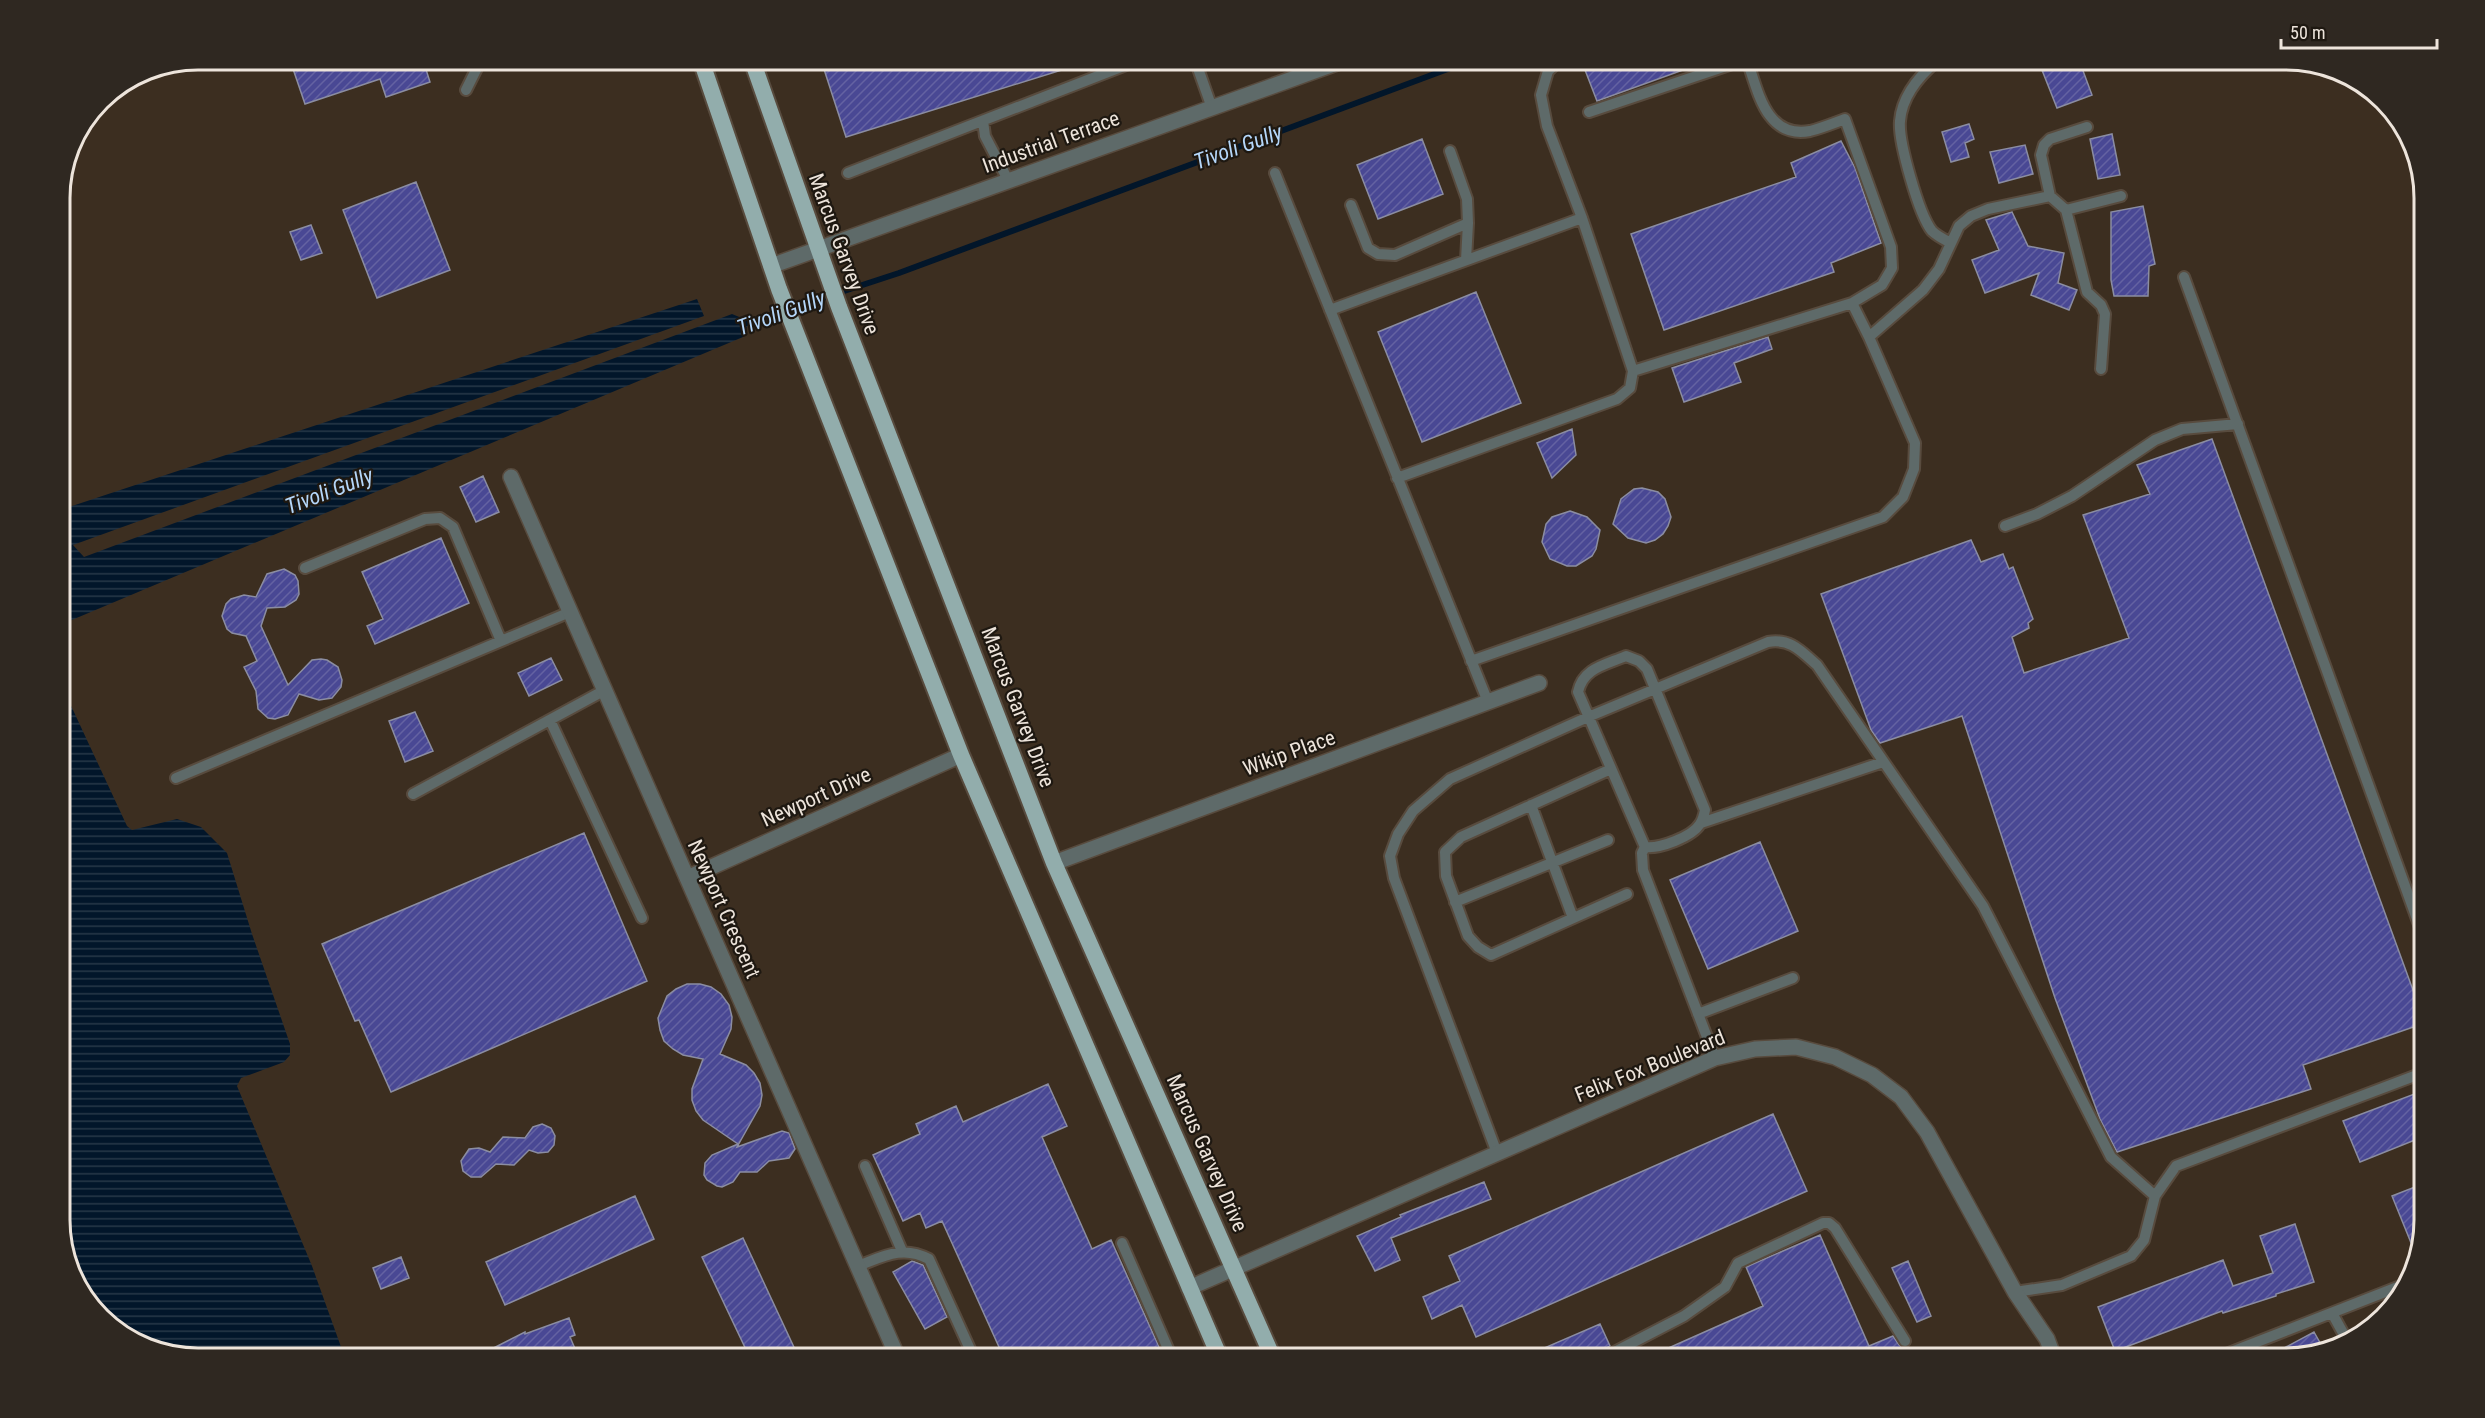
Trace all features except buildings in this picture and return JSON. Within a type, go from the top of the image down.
[{"type":"highway","points":[[705,71],[771,266],[962,755],[1216,1348]]},
{"type":"highway","name":"Marcus Garvey Drive","points":[[756,71],[838,307],[1054,862],[1269,1348]]},
{"type":"street","name":"Industrial Terrace","points":[[771,266],[1316,70]]},
{"type":"street","name":"Newport Crescent","points":[[511,477],[894,1348]]},
{"type":"street","name":"Wikip Place","points":[[1054,862],[1539,683]]},
{"type":"street","name":"Newport Drive","points":[[687,878],[962,755]]},
{"type":"street","name":"Felix Fox Boulevard","points":[[1189,1288],[1715,1058],[1755,1049],[1796,1047],[1835,1057],[1872,1075],[1901,1097],[1927,1132],[2016,1293],[2047,1339],[2050,1348]]},
{"type":"lane","points":[[1397,478],[1617,399],[1630,388],[1633,371],[1547,126],[1542,95],[1549,70]]},
{"type":"lane","points":[[1589,112],[1714,70]]},
{"type":"lane","points":[[1633,371],[1852,303],[1882,285],[1892,268],[1891,247],[1845,119],[1809,131],[1787,131],[1774,122],[1766,111],[1749,70]]},
{"type":"lane","points":[[1926,70],[1912,87],[1905,101],[1900,120],[1901,142],[1927,221],[1938,236],[1951,243]]},
{"type":"lane","points":[[466,90],[476,71]]},
{"type":"lane","points":[[848,173],[1112,71]]},
{"type":"lane","points":[[1199,71],[1212,108]]},
{"type":"lane","points":[[983,121],[985,136],[1008,180]]},
{"type":"lane","points":[[2087,127],[2049,139],[2041,155],[2050,196],[2066,210],[2087,292],[2101,305],[2105,314],[2101,369]]},
{"type":"lane","points":[[1450,152],[1467,199],[1466,260]]},
{"type":"lane","points":[[1275,173],[1488,702]]},
{"type":"lane","points":[[1869,337],[1923,290],[1939,269],[1959,226],[1971,216],[1988,209],[2050,196]]},
{"type":"lane","points":[[2066,210],[2121,196]]},
{"type":"lane","points":[[1351,205],[1368,248],[1378,254],[1395,255],[1468,223]]},
{"type":"lane","points":[[1330,310],[1581,218]]},
{"type":"lane","points":[[2184,277],[2414,911]]},
{"type":"lane","points":[[1471,661],[1883,517],[1903,497],[1914,469],[1915,443],[1852,303]]},
{"type":"lane","points":[[2005,526],[2037,514],[2072,496],[2155,440],[2182,429],[2238,424]]},
{"type":"lane","points":[[305,567],[424,519],[440,518],[453,527],[501,641]]},
{"type":"lane","points":[[176,778],[570,612]]},
{"type":"lane","points":[[1497,1153],[1394,878],[1390,856],[1398,834],[1413,811],[1450,779],[1588,717],[1768,642],[1779,640],[1795,645],[1817,665],[1983,906],[2111,1157],[2155,1196]]},
{"type":"lane","points":[[1626,656],[1639,661],[1647,669],[1705,810],[1701,823],[1694,832],[1656,848],[1645,847],[1578,692],[1580,680],[1587,673],[1626,656]]},
{"type":"lane","points":[[413,794],[605,690]]},
{"type":"lane","points":[[550,720],[642,918]]},
{"type":"lane","points":[[1701,823],[1883,762]]},
{"type":"lane","points":[[1611,769],[1461,837],[1445,852],[1446,876],[1468,936],[1478,947],[1491,955],[1627,894]]},
{"type":"lane","points":[[1532,805],[1573,918]]},
{"type":"lane","points":[[1455,902],[1608,840]]},
{"type":"lane","points":[[1645,847],[1642,853],[1644,870],[1715,1058]]},
{"type":"lane","points":[[1698,1014],[1793,978]]},
{"type":"lane","points":[[2016,1293],[2061,1285],[2131,1256],[2144,1240],[2155,1196],[2176,1166],[2414,1075]]},
{"type":"lane","points":[[865,1166],[902,1251]]},
{"type":"lane","points":[[1622,1348],[1684,1316],[1725,1287],[1738,1263],[1823,1223],[1829,1223],[1835,1228],[1905,1341]]},
{"type":"lane","points":[[1122,1243],[1168,1348]]},
{"type":"lane","points":[[858,1266],[902,1251],[916,1252],[929,1259],[969,1348]]},
{"type":"lane","points":[[2242,1348],[2394,1288]]},
{"type":"lane","points":[[2332,1313],[2344,1334]]},
{"type":"water","points":[[697,299],[704,316],[73,545],[84,557],[732,314],[749,321],[743,337],[71,620],[71,506]]},
{"type":"water","points":[[71,706],[127,826],[132,830],[177,819],[201,827],[227,853],[290,1044],[290,1055],[284,1062],[241,1078],[237,1086],[312,1266],[341,1348],[198,1348],[149,1338],[120,1321],[102,1304],[92,1291],[77,1261],[71,1228]]},
{"type":"waterway","name":"Tivoli Gully","points":[[743,324],[899,273],[1444,70]]}]
